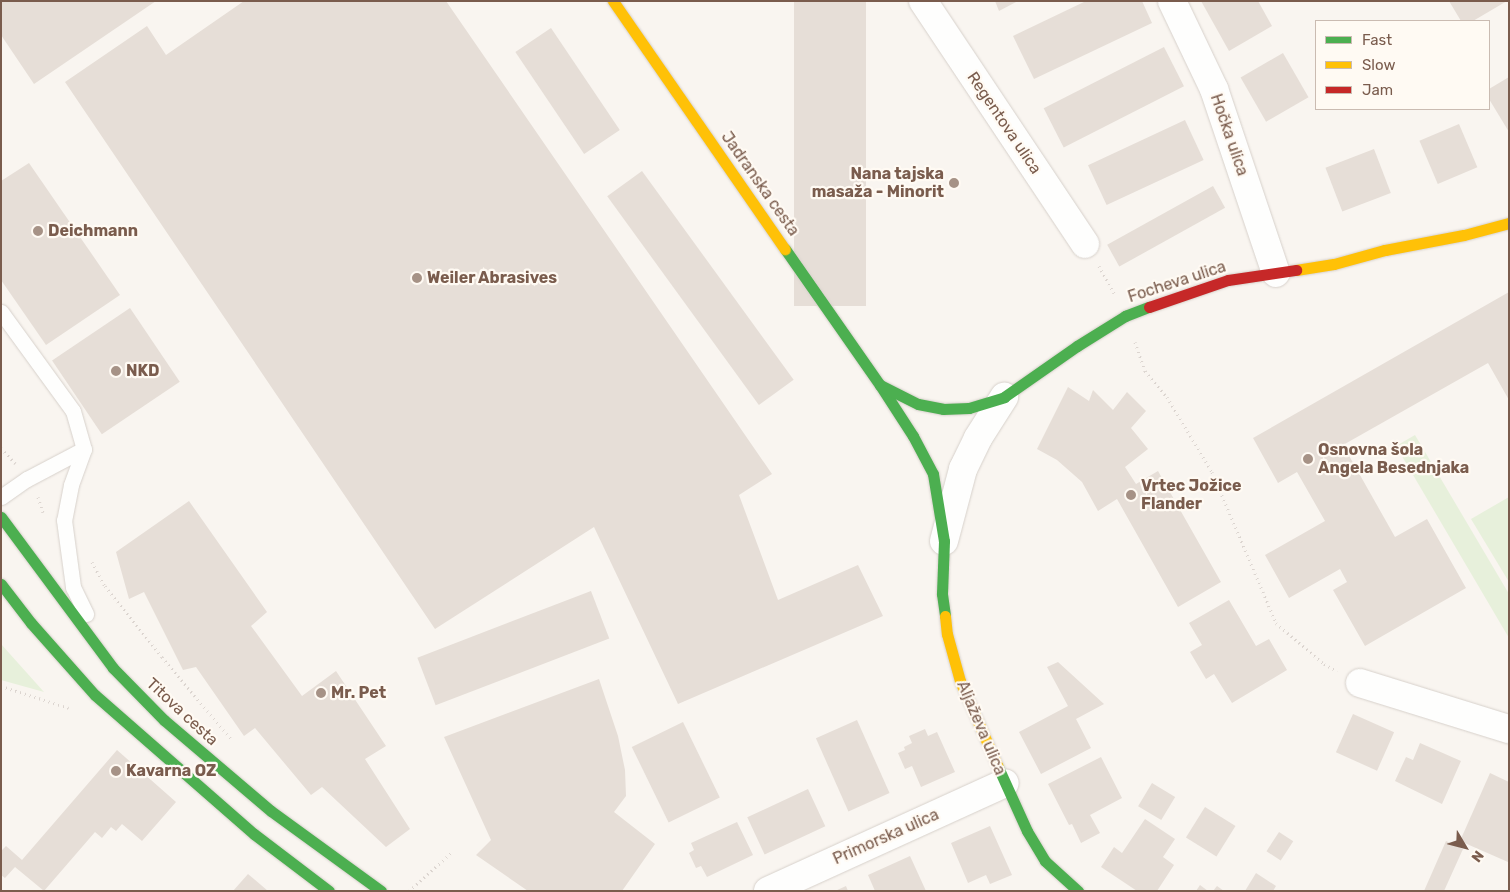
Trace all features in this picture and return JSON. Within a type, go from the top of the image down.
[{"type":"street","name":"Jadranska cesta","points":[[613,1],[880,385]]},
{"type":"street","name":"Regentova ulica","points":[[923,1],[1085,244]]},
{"type":"street","name":"Hočka ulica","points":[[1172,1],[1214,89],[1276,273]]},
{"type":"street","name":"Focheva ulica","points":[[880,385],[918,404],[943,409],[969,408],[1004,397],[1077,346],[1125,316],[1228,280],[1334,264],[1384,250],[1464,235],[1509,223]]},
{"type":"street","name":"Aljaževa ulica","points":[[880,385],[913,436],[933,474],[944,542],[942,594],[946,634],[960,682],[1004,783],[1028,832],[1045,861],[1078,891]]},
{"type":"street","name":"Aljaževa ulica","points":[[944,542],[962,469],[978,438],[1004,397]]},
{"type":"street","name":"Titova cesta","points":[[1,517],[113,668],[164,720],[271,811],[381,891]]},
{"type":"street","points":[[1,584],[31,623],[95,695],[254,834],[329,891]]},
{"type":"street","points":[[1360,683],[1509,729]]},
{"type":"street","name":"Primorska ulica","points":[[768,891],[1004,783]]},
{"type":"lane","points":[[1,312],[73,412],[84,449],[71,485],[64,520],[70,569],[81,605],[113,668]]},
{"type":"lane","points":[[1,498],[28,479],[84,449]]},
{"type":"path","points":[[1085,244],[1107,277],[1116,296]]},
{"type":"path","points":[[1134,339],[1145,371],[1167,397],[1212,472],[1276,623],[1324,664],[1360,683]]},
{"type":"path","points":[[90,558],[105,586],[162,657],[238,746]]},
{"type":"path","points":[[1,686],[58,703],[75,711]]},
{"type":"path","points":[[409,891],[453,852]]},
{"type":"green space","points":[[1415,435],[1509,594],[1509,638],[1396,446]]},
{"type":"green space","points":[[1509,497],[1509,582],[1471,519]]},
{"type":"green space","points":[[1,644],[44,692],[1,680]]},
{"type":"building","points":[[1,1],[156,1],[34,84],[1,35]]},
{"type":"building","name":"Weiler Abrasives","points":[[244,1],[446,1],[772,474],[739,495],[778,600],[858,565],[883,616],[678,704],[594,527],[435,629],[65,82],[147,26],[166,55]]},
{"type":"building","points":[[794,1],[866,1],[866,306],[794,306]]},
{"type":"building","points":[[995,1],[1018,1],[999,11]]},
{"type":"building","points":[[1086,1],[1142,1],[1152,23],[1034,79],[1013,36]]},
{"type":"building","points":[[1201,1],[1258,1],[1272,26],[1229,51]]},
{"type":"building","points":[[1449,1],[1507,1],[1475,20],[1460,20]]},
{"type":"building","points":[[551,28],[620,130],[584,154],[515,52]]},
{"type":"building","points":[[1164,47],[1184,86],[1064,147],[1044,108]]},
{"type":"building","points":[[1283,53],[1308,97],[1266,122],[1241,78]]},
{"type":"building","points":[[1509,77],[1509,132],[1490,101],[1490,88]]},
{"type":"building","points":[[1185,120],[1204,160],[1107,205],[1088,165]]},
{"type":"building","points":[[1459,124],[1477,167],[1438,184],[1419,141]]},
{"type":"building","points":[[1374,149],[1391,193],[1342,212],[1325,168]]},
{"type":"building","name":"Deichmann","points":[[29,163],[120,295],[46,345],[1,280],[1,181]]},
{"type":"building","points":[[642,171],[794,380],[759,405],[607,196]]},
{"type":"building","points":[[1213,186],[1225,208],[1119,267],[1107,245]]},
{"type":"building","name":"Osnovna šola Angela Besednjaka","points":[[1509,292],[1509,400],[1488,363],[1343,445],[1395,537],[1427,519],[1466,588],[1365,646],[1333,590],[1347,582],[1340,569],[1289,598],[1265,555],[1325,521],[1297,472],[1278,483],[1253,438]]},
{"type":"building","name":"NKD","points":[[130,308],[180,382],[102,434],[52,361]]},
{"type":"building","name":"Vrtec Jožice Flander","points":[[1068,387],[1089,401],[1093,390],[1113,410],[1127,392],[1146,411],[1131,428],[1148,449],[1125,467],[1136,484],[1158,471],[1221,582],[1178,607],[1117,499],[1098,511],[1082,482],[1057,460],[1037,449]]},
{"type":"building","points":[[189,501],[267,612],[251,626],[302,696],[336,671],[386,746],[365,759],[410,829],[386,847],[322,787],[311,795],[255,728],[244,736],[196,667],[183,670],[144,592],[129,599],[116,552]]},
{"type":"building","points":[[591,591],[609,639],[436,705],[417,658]]},
{"type":"building","points":[[1229,600],[1256,646],[1269,639],[1287,670],[1232,703],[1214,674],[1206,679],[1190,652],[1202,645],[1189,623]]},
{"type":"building","points":[[1058,662],[1104,704],[1076,719],[1091,748],[1041,774],[1019,732],[1068,706],[1047,667]]},
{"type":"building","points":[[599,679],[618,736],[625,770],[626,796],[614,812],[655,844],[622,891],[528,891],[476,855],[491,840],[444,737]]},
{"type":"building","points":[[1353,714],[1394,732],[1377,771],[1336,752]]},
{"type":"building","points":[[857,720],[890,793],[848,811],[816,738]]},
{"type":"building","points":[[683,722],[720,797],[669,822],[632,747]]},
{"type":"building","points":[[925,729],[928,736],[937,732],[955,772],[921,787],[912,766],[905,769],[898,753],[905,750],[904,747],[912,743],[909,736]]},
{"type":"building","points":[[1420,743],[1461,761],[1442,804],[1395,781],[1406,757],[1413,760]]},
{"type":"building","points":[[117,750],[176,802],[142,841],[122,824],[116,831],[111,827],[102,838],[95,832],[44,891],[15,867],[5,878],[1,875],[1,851],[6,846],[22,860]]},
{"type":"building","points":[[1101,757],[1122,798],[1090,815],[1100,833],[1081,843],[1072,824],[1069,825],[1048,784]]},
{"type":"building","points":[[1490,773],[1509,782],[1508,862],[1460,841]]},
{"type":"building","points":[[1152,783],[1175,797],[1161,820],[1138,806]]},
{"type":"building","points":[[808,789],[825,826],[765,854],[747,817]]},
{"type":"building","points":[[1205,807],[1236,826],[1216,857],[1186,838]]},
{"type":"building","points":[[1145,819],[1175,839],[1163,857],[1174,865],[1157,891],[1137,891],[1101,867],[1114,847],[1122,853]]},
{"type":"building","points":[[737,822],[753,855],[707,877],[701,866],[696,868],[689,853],[694,850],[691,843]]},
{"type":"building","points":[[990,826],[1012,875],[990,884],[986,875],[968,883],[951,843]]},
{"type":"building","points":[[1279,832],[1293,841],[1281,861],[1266,851]]},
{"type":"building","points":[[1446,841],[1463,849],[1444,891],[1424,891]]},
{"type":"building","points":[[910,856],[926,891],[875,891],[868,875]]},
{"type":"building","points":[[1256,873],[1276,886],[1273,891],[1245,891]]},
{"type":"building","points":[[248,874],[268,891],[233,891]]},
{"type":"building","points":[[1200,885],[1208,891],[1196,891]]},
{"type":"building","points":[[846,886],[848,891],[835,891]]},
{"type":"building","points":[[1217,886],[1224,891],[1213,891]]},
{"type":"traffic: fast","points":[[785,249],[880,385],[913,436],[933,474],[944,541],[942,594],[945,616]]},
{"type":"traffic: fast","points":[[880,385],[918,404],[943,409],[969,408],[1004,397],[1077,346],[1125,316],[1149,307]]},
{"type":"traffic: fast","points":[[1,517],[113,668],[164,720],[271,811],[381,891]]},
{"type":"traffic: fast","points":[[1,584],[31,623],[95,695],[254,834],[329,891]]},
{"type":"traffic: fast","points":[[998,767],[1027,831],[1045,861],[1078,891]]},
{"type":"traffic: slow","points":[[613,1],[785,249]]},
{"type":"traffic: slow","points":[[1296,270],[1334,264],[1385,250],[1464,235],[1509,223]]},
{"type":"traffic: slow","points":[[945,616],[947,634],[960,681],[998,767]]},
{"type":"traffic: jam","points":[[1149,307],[1228,280],[1296,270]]},
{"type":"place","name":"Nana tajska masaža - Minorit","points":[[954,183]]},
{"type":"place","name":"Deichmann","points":[[38,231]]},
{"type":"place","name":"Weiler Abrasives","points":[[417,278]]},
{"type":"place","name":"NKD","points":[[116,371]]},
{"type":"place","name":"Osnovna šola Angela Besednjaka","points":[[1308,459]]},
{"type":"place","name":"Vrtec Jožice Flander","points":[[1131,495]]},
{"type":"place","name":"Mr. Pet","points":[[321,693]]},
{"type":"place","name":"Kavarna OZ","points":[[116,771]]}]
